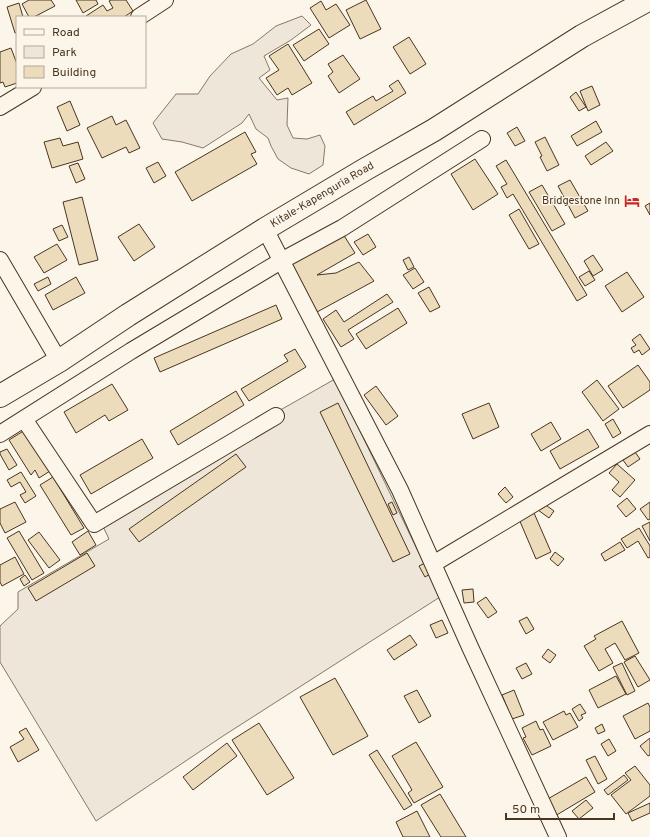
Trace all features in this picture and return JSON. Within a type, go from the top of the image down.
[{"type":"highway","name":"Kitale-Kapenguria Road","points":[[0,396],[59,361],[128,315],[265,229],[434,130],[582,36],[640,2]]},
{"type":"street","points":[[141,16],[165,0]]},
{"type":"street","points":[[0,107],[30,88]]},
{"type":"street","points":[[0,434],[131,351],[281,260],[342,228],[482,139]]},
{"type":"street","points":[[265,229],[400,490],[558,837]]},
{"type":"street","points":[[0,260],[59,361]]},
{"type":"street","points":[[24,419],[94,524],[276,416]]},
{"type":"street","points":[[433,564],[650,434]]},
{"type":"green space","points":[[302,16],[311,25],[291,40],[264,56],[270,70],[259,78],[277,100],[288,98],[287,125],[293,138],[307,139],[320,135],[325,146],[323,165],[309,174],[291,168],[278,159],[268,138],[256,129],[249,114],[242,123],[203,148],[182,142],[162,139],[153,123],[176,94],[198,94],[210,76],[231,54],[253,44],[276,26]]},
{"type":"green space","points":[[335,379],[440,597],[223,736],[96,821],[0,662],[0,626],[18,609],[18,592],[109,539],[97,514]]},
{"type":"building","points":[[29,0],[51,0],[55,6],[36,16],[28,16],[22,4]]},
{"type":"building","points":[[76,0],[96,0],[98,4],[83,13]]},
{"type":"building","points":[[126,0],[133,11],[126,16],[86,16],[103,5],[107,11],[113,8],[109,1]]},
{"type":"building","points":[[366,0],[381,29],[360,39],[346,10]]},
{"type":"building","points":[[321,1],[326,10],[336,4],[350,25],[329,38],[310,8]]},
{"type":"building","points":[[19,3],[23,16],[16,16],[16,33],[15,33],[7,7]]},
{"type":"building","points":[[319,29],[329,44],[304,61],[293,45]]},
{"type":"building","points":[[409,37],[426,64],[410,74],[393,47]]},
{"type":"building","points":[[288,44],[312,83],[292,95],[288,88],[277,95],[266,78],[279,70],[269,56]]},
{"type":"building","points":[[11,48],[16,61],[16,83],[5,87],[3,82],[0,83],[0,52]]},
{"type":"building","points":[[343,55],[360,79],[339,93],[328,76],[333,72],[328,64]]},
{"type":"building","points":[[398,80],[406,93],[354,125],[346,112],[373,96],[376,101],[393,91],[389,86]]},
{"type":"building","points":[[592,86],[600,105],[588,111],[580,91]]},
{"type":"building","points":[[576,92],[586,107],[579,111],[570,97]]},
{"type":"building","points":[[70,101],[80,125],[67,131],[57,107]]},
{"type":"building","points":[[112,116],[116,125],[126,120],[140,148],[129,153],[126,147],[102,158],[87,128]]},
{"type":"building","points":[[596,121],[602,132],[577,146],[571,136]]},
{"type":"building","points":[[517,127],[525,141],[515,146],[507,133]]},
{"type":"building","points":[[245,132],[256,152],[251,154],[257,164],[192,201],[175,172]]},
{"type":"building","points":[[545,137],[559,165],[547,171],[535,142]]},
{"type":"building","points":[[60,138],[63,146],[78,142],[83,159],[52,168],[44,142]]},
{"type":"building","points":[[606,142],[613,151],[591,165],[585,156]]},
{"type":"building","points":[[475,159],[498,194],[473,210],[451,174]]},
{"type":"building","points":[[506,160],[587,295],[577,301],[513,194],[507,198],[501,187],[507,184],[496,166]]},
{"type":"building","points":[[158,162],[166,176],[154,183],[146,168]]},
{"type":"building","points":[[78,163],[85,179],[76,183],[69,166]]},
{"type":"building","points":[[570,180],[588,211],[575,218],[558,186]]},
{"type":"building","points":[[542,185],[565,224],[552,231],[529,192]]},
{"type":"building","points":[[82,197],[98,260],[79,265],[63,202]]},
{"type":"building","points":[[650,203],[650,215],[645,206]]},
{"type":"building","points":[[519,209],[539,244],[529,249],[509,215]]},
{"type":"building","points":[[139,224],[155,247],[134,261],[118,237]]},
{"type":"building","points":[[62,225],[68,237],[59,241],[53,229]]},
{"type":"building","points":[[343,234],[355,253],[317,275],[336,273],[359,262],[374,281],[317,312],[292,264]]},
{"type":"building","points":[[368,234],[376,247],[363,255],[354,242]]},
{"type":"building","points":[[57,244],[67,260],[44,273],[34,257]]},
{"type":"building","points":[[593,255],[603,270],[593,276],[584,261]]},
{"type":"building","points":[[409,257],[414,267],[408,270],[403,260]]},
{"type":"building","points":[[415,268],[424,282],[413,289],[403,275]]},
{"type":"building","points":[[589,271],[595,280],[585,286],[579,277]]},
{"type":"building","points":[[627,272],[644,297],[622,312],[605,286]]},
{"type":"building","points":[[48,277],[51,284],[38,291],[34,284]]},
{"type":"building","points":[[76,277],[85,293],[53,310],[45,295]]},
{"type":"building","points":[[429,287],[440,307],[430,312],[418,293]]},
{"type":"building","points":[[387,294],[393,302],[348,330],[354,339],[341,347],[323,319],[336,310],[344,322]]},
{"type":"building","points":[[276,305],[282,319],[160,372],[154,358]]},
{"type":"building","points":[[398,308],[407,323],[366,349],[356,334]]},
{"type":"building","points":[[640,334],[650,349],[642,355],[639,350],[634,353],[631,348],[636,345],[632,340]]},
{"type":"building","points":[[295,349],[306,367],[249,401],[241,389],[288,361],[284,355]]},
{"type":"building","points":[[638,365],[650,382],[650,390],[623,408],[608,386]]},
{"type":"building","points":[[597,380],[619,409],[603,421],[582,392]]},
{"type":"building","points":[[112,384],[128,410],[109,421],[105,415],[76,433],[64,412]]},
{"type":"building","points":[[376,386],[398,416],[386,425],[364,395]]},
{"type":"building","points":[[236,391],[244,405],[178,445],[170,431]]},
{"type":"building","points":[[338,403],[410,554],[393,562],[320,412]]},
{"type":"building","points":[[489,403],[499,427],[473,439],[462,414]]},
{"type":"building","points":[[613,419],[621,433],[613,438],[605,424]]},
{"type":"building","points":[[551,422],[561,439],[541,451],[531,434]]},
{"type":"building","points":[[588,429],[599,447],[560,469],[550,451]]},
{"type":"building","points":[[25,430],[50,471],[39,478],[35,470],[31,475],[9,440]]},
{"type":"building","points":[[142,439],[153,458],[91,494],[80,475]]},
{"type":"building","points":[[7,449],[17,465],[9,470],[0,454],[0,452]]},
{"type":"building","points":[[635,452],[640,459],[628,467],[623,460]]},
{"type":"building","points":[[236,454],[246,467],[139,542],[129,529]]},
{"type":"building","points":[[617,464],[635,480],[620,497],[612,490],[619,482],[609,473]]},
{"type":"building","points":[[21,472],[36,496],[25,503],[20,495],[26,492],[20,482],[11,487],[7,480]]},
{"type":"building","points":[[53,477],[84,528],[71,535],[40,485]]},
{"type":"building","points":[[505,487],[513,497],[506,503],[498,494]]},
{"type":"building","points":[[627,498],[636,509],[626,517],[617,506]]},
{"type":"building","points":[[15,502],[26,522],[5,533],[0,523],[0,509]]},
{"type":"building","points":[[392,502],[397,513],[393,515],[388,504]]},
{"type":"building","points":[[650,502],[650,519],[648,520],[640,509]]},
{"type":"building","points":[[543,503],[554,511],[549,518],[538,510]]},
{"type":"building","points":[[534,513],[551,552],[536,559],[519,519]]},
{"type":"building","points":[[650,522],[650,541],[642,526]]},
{"type":"building","points":[[639,528],[650,546],[650,557],[648,558],[638,541],[627,548],[621,539]]},
{"type":"building","points":[[19,531],[44,573],[32,580],[7,538]]},
{"type":"building","points":[[88,531],[96,545],[80,555],[72,542]]},
{"type":"building","points":[[39,532],[60,560],[49,568],[28,540]]},
{"type":"building","points":[[620,542],[625,550],[605,561],[601,554]]},
{"type":"building","points":[[555,552],[564,559],[558,566],[550,559]]},
{"type":"building","points":[[87,553],[95,566],[36,601],[28,588]]},
{"type":"building","points":[[15,557],[24,574],[2,586],[0,582],[0,565]]},
{"type":"building","points":[[427,562],[432,573],[425,577],[419,566]]},
{"type":"building","points":[[25,575],[30,582],[24,586],[20,579]]},
{"type":"building","points":[[473,589],[474,602],[464,603],[462,590]]},
{"type":"building","points":[[486,597],[497,612],[488,618],[477,603]]},
{"type":"building","points":[[527,617],[534,629],[526,634],[519,621]]},
{"type":"building","points":[[442,620],[448,633],[436,638],[430,625]]},
{"type":"building","points":[[622,621],[639,653],[625,660],[615,643],[605,649],[613,663],[599,671],[584,646],[596,639],[594,636]]},
{"type":"building","points":[[410,635],[417,645],[394,660],[387,650]]},
{"type":"building","points":[[548,649],[556,655],[550,663],[542,657]]},
{"type":"building","points":[[635,656],[650,680],[638,687],[624,662]]},
{"type":"building","points":[[526,663],[532,674],[522,679],[516,668]]},
{"type":"building","points":[[622,663],[635,691],[627,695],[613,667]]},
{"type":"building","points":[[616,676],[626,694],[598,708],[589,690]]},
{"type":"building","points":[[335,678],[368,736],[333,755],[300,697]]},
{"type":"building","points":[[417,690],[431,716],[419,723],[404,696]]},
{"type":"building","points":[[514,690],[524,715],[512,719],[502,695]]},
{"type":"building","points":[[648,703],[650,707],[650,731],[635,739],[623,716]]},
{"type":"building","points":[[580,704],[586,713],[581,715],[583,718],[579,721],[572,709]]},
{"type":"building","points":[[564,711],[566,715],[570,713],[578,727],[553,740],[543,722]]},
{"type":"building","points":[[536,721],[540,730],[543,729],[551,746],[532,755],[523,738],[526,737],[522,728]]},
{"type":"building","points":[[259,723],[294,778],[267,795],[232,740]]},
{"type":"building","points":[[602,724],[605,731],[598,734],[595,728]]},
{"type":"building","points":[[26,728],[39,750],[18,762],[10,747],[24,739],[19,732]]},
{"type":"building","points":[[650,738],[650,755],[648,756],[640,746]]},
{"type":"building","points":[[609,739],[616,751],[608,756],[601,744]]},
{"type":"building","points":[[416,742],[443,787],[414,803],[408,793],[412,790],[392,756]]},
{"type":"building","points":[[227,743],[237,756],[193,790],[183,777]]},
{"type":"building","points":[[377,750],[412,805],[404,810],[369,755]]},
{"type":"building","points":[[595,756],[607,779],[598,784],[586,760]]},
{"type":"building","points":[[635,766],[650,785],[650,796],[626,814],[611,795],[631,780],[625,773]]},
{"type":"building","points":[[624,775],[628,780],[608,795],[604,790]]},
{"type":"building","points":[[586,777],[595,792],[555,816],[546,800]]},
{"type":"building","points":[[440,794],[466,837],[441,837],[421,805]]},
{"type":"building","points":[[586,800],[593,808],[579,819],[572,811]]},
{"type":"building","points":[[650,803],[650,813],[632,821],[628,813]]},
{"type":"building","points":[[417,811],[430,837],[403,837],[396,822]]},
{"type":"place","name":"Bridgestone Inn","points":[[632,201]]}]
